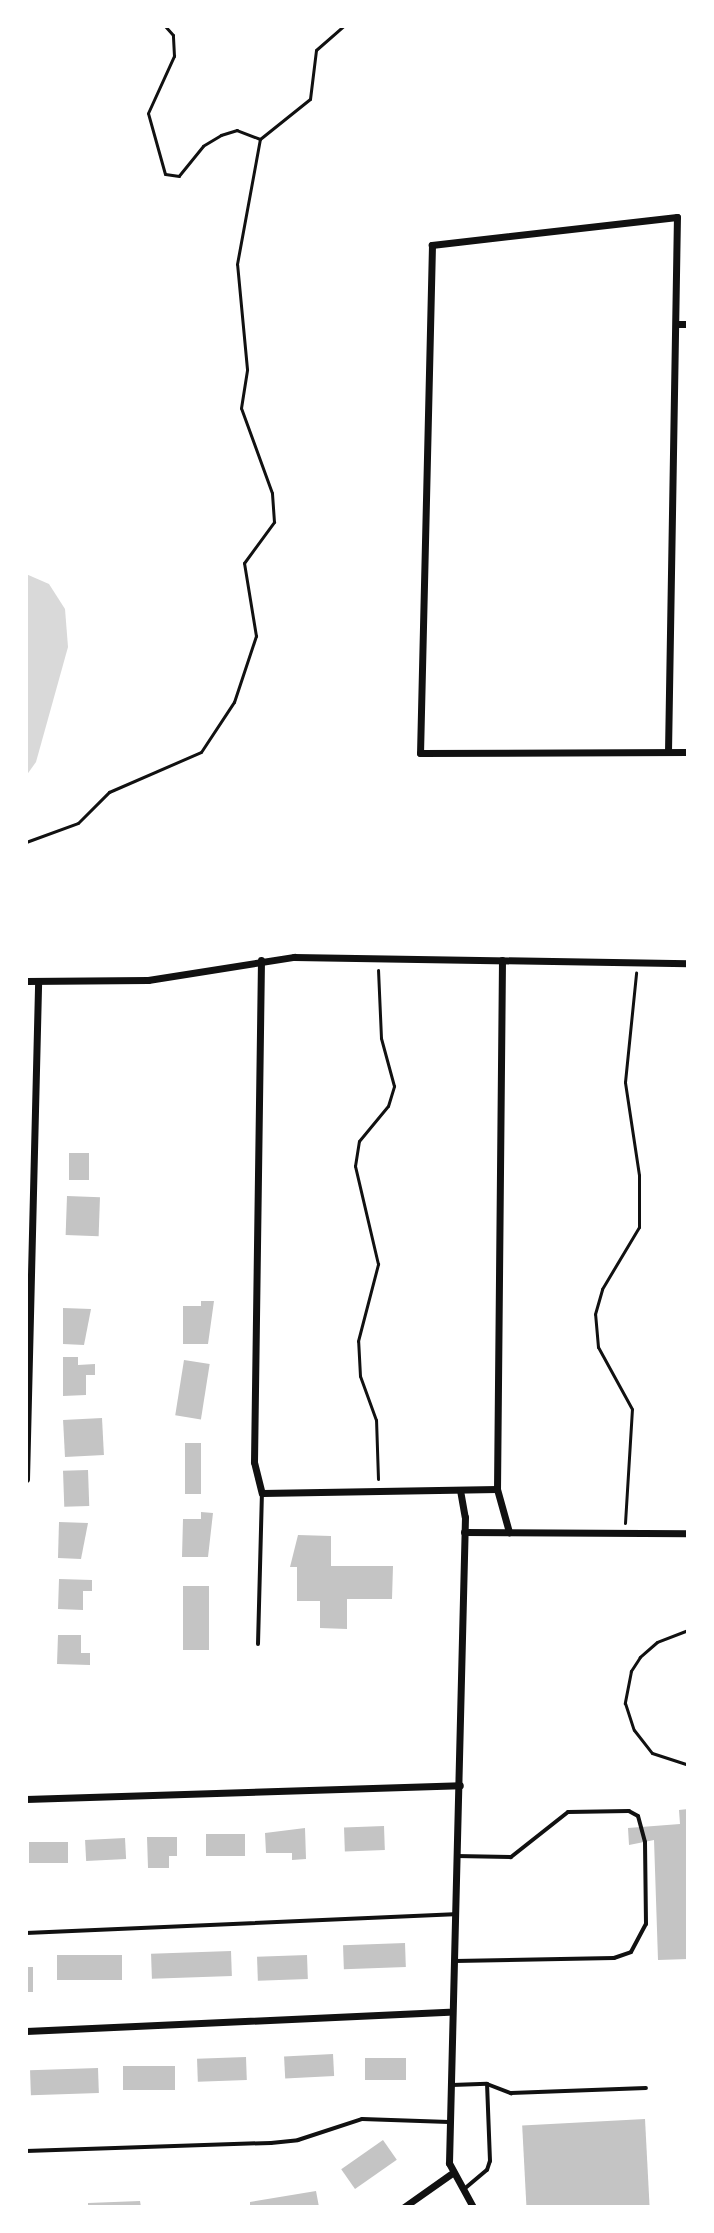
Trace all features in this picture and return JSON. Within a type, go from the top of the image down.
[{"type":"street","points":[[668,752],[677,217],[432,245],[420,753],[688,752]]},
{"type":"street","points":[[676,324],[688,324]]},
{"type":"street","points":[[26,981],[148,980],[261,960],[377,958],[688,963]]},
{"type":"street","points":[[261,960],[254,1462],[262,1493],[497,1489]]},
{"type":"street","points":[[502,960],[497,1489],[509,1532]]},
{"type":"street","points":[[26,1479],[38,981]]},
{"type":"street","points":[[460,1490],[464,1532],[460,1785],[449,2012],[449,2122],[451,2174],[473,2207]]},
{"type":"street","points":[[464,1532],[688,1533]]},
{"type":"street","points":[[26,1799],[460,1785]]},
{"type":"street","points":[[26,2031],[449,2012]]},
{"type":"street","points":[[404,2207],[451,2174]]},
{"type":"lane","points":[[258,1644],[262,1493]]},
{"type":"lane","points":[[452,1962],[614,1958],[631,1952],[646,1924],[645,1842],[638,1816],[629,1811],[568,1812],[511,1857],[456,1856]]},
{"type":"lane","points":[[26,1933],[454,1914]]},
{"type":"lane","points":[[449,2085],[487,2084],[511,2093],[646,2088]]},
{"type":"lane","points":[[462,2190],[487,2170],[490,2161],[487,2084]]},
{"type":"lane","points":[[26,2151],[271,2143],[298,2140],[362,2119],[449,2122]]},
{"type":"path","points":[[165,26],[173,35],[174,56],[148,113],[165,174],[179,176],[203,146],[221,135],[237,130],[260,139]]},
{"type":"path","points":[[26,842],[78,823],[109,792],[201,752],[247,673],[256,636],[244,563],[274,522],[272,493],[241,408],[247,369],[237,264],[260,139],[310,99],[316,50],[344,26]]},
{"type":"path","points":[[377,958],[381,1038],[394,1086],[388,1106],[359,1141],[355,1166],[378,1264],[358,1341],[360,1376],[376,1420],[378,1491]]},
{"type":"path","points":[[625,1533],[632,1409],[598,1347],[595,1314],[602,1289],[639,1227],[639,1175],[625,1082],[637,961]]},
{"type":"path","points":[[688,1630],[657,1642],[640,1657],[631,1671],[625,1703],[634,1730],[652,1753],[688,1765]]},
{"type":"shaded area","points":[[26,574],[49,584],[65,609],[68,647],[36,762],[26,776]]},
{"type":"building","points":[[69,1153],[89,1153],[89,1180],[69,1180]]},
{"type":"building","points":[[67,1196],[100,1197],[99,1236],[66,1235]]},
{"type":"building","points":[[201,1301],[214,1301],[208,1344],[183,1344],[183,1306],[201,1306]]},
{"type":"building","points":[[63,1308],[91,1309],[84,1345],[63,1344]]},
{"type":"building","points":[[63,1357],[78,1357],[78,1365],[95,1364],[95,1375],[86,1375],[86,1395],[63,1396]]},
{"type":"building","points":[[184,1360],[210,1364],[201,1419],[175,1415]]},
{"type":"building","points":[[102,1418],[104,1455],[65,1457],[63,1420]]},
{"type":"building","points":[[185,1443],[201,1443],[201,1494],[185,1494]]},
{"type":"building","points":[[88,1470],[89,1506],[64,1507],[63,1471]]},
{"type":"building","points":[[201,1512],[213,1513],[208,1557],[182,1557],[183,1519],[201,1519]]},
{"type":"building","points":[[59,1522],[88,1523],[81,1559],[58,1558]]},
{"type":"building","points":[[298,1535],[331,1536],[331,1566],[393,1566],[392,1599],[347,1599],[347,1629],[320,1628],[320,1601],[297,1601],[297,1567],[290,1567]]},
{"type":"building","points":[[59,1579],[92,1580],[92,1591],[83,1591],[83,1610],[58,1609]]},
{"type":"building","points":[[183,1586],[209,1586],[209,1650],[183,1650]]},
{"type":"building","points":[[58,1635],[81,1635],[81,1653],[90,1653],[90,1665],[57,1664]]},
{"type":"building","points":[[688,1809],[688,1959],[658,1960],[654,1840],[629,1845],[628,1828],[680,1824],[679,1810]]},
{"type":"building","points":[[384,1826],[385,1850],[345,1851],[344,1827]]},
{"type":"building","points":[[305,1828],[306,1859],[292,1860],[292,1853],[266,1853],[265,1833]]},
{"type":"building","points":[[206,1834],[245,1834],[245,1856],[206,1856]]},
{"type":"building","points":[[147,1837],[177,1837],[177,1856],[169,1856],[169,1868],[148,1868]]},
{"type":"building","points":[[125,1838],[126,1859],[86,1861],[85,1840]]},
{"type":"building","points":[[29,1842],[68,1842],[68,1863],[29,1863]]},
{"type":"building","points":[[405,1943],[406,1967],[344,1969],[343,1945]]},
{"type":"building","points":[[231,1951],[232,1976],[152,1979],[151,1954]]},
{"type":"building","points":[[57,1955],[122,1955],[122,1980],[57,1980]]},
{"type":"building","points":[[307,1955],[308,1979],[258,1981],[257,1957]]},
{"type":"building","points":[[26,1967],[33,1967],[33,1992],[26,1992]]},
{"type":"building","points":[[333,2054],[334,2076],[285,2079],[284,2057]]},
{"type":"building","points":[[246,2057],[247,2080],[198,2082],[197,2059]]},
{"type":"building","points":[[365,2058],[406,2058],[406,2080],[365,2080]]},
{"type":"building","points":[[123,2066],[175,2066],[175,2090],[123,2090]]},
{"type":"building","points":[[98,2068],[99,2093],[31,2095],[30,2070]]},
{"type":"building","points":[[645,2119],[650,2205],[526,2207],[522,2125]]},
{"type":"building","points":[[383,2140],[397,2160],[355,2189],[341,2169]]},
{"type":"building","points":[[316,2191],[319,2207],[250,2207],[250,2202]]},
{"type":"building","points":[[140,2201],[141,2207],[88,2207],[88,2203]]}]
